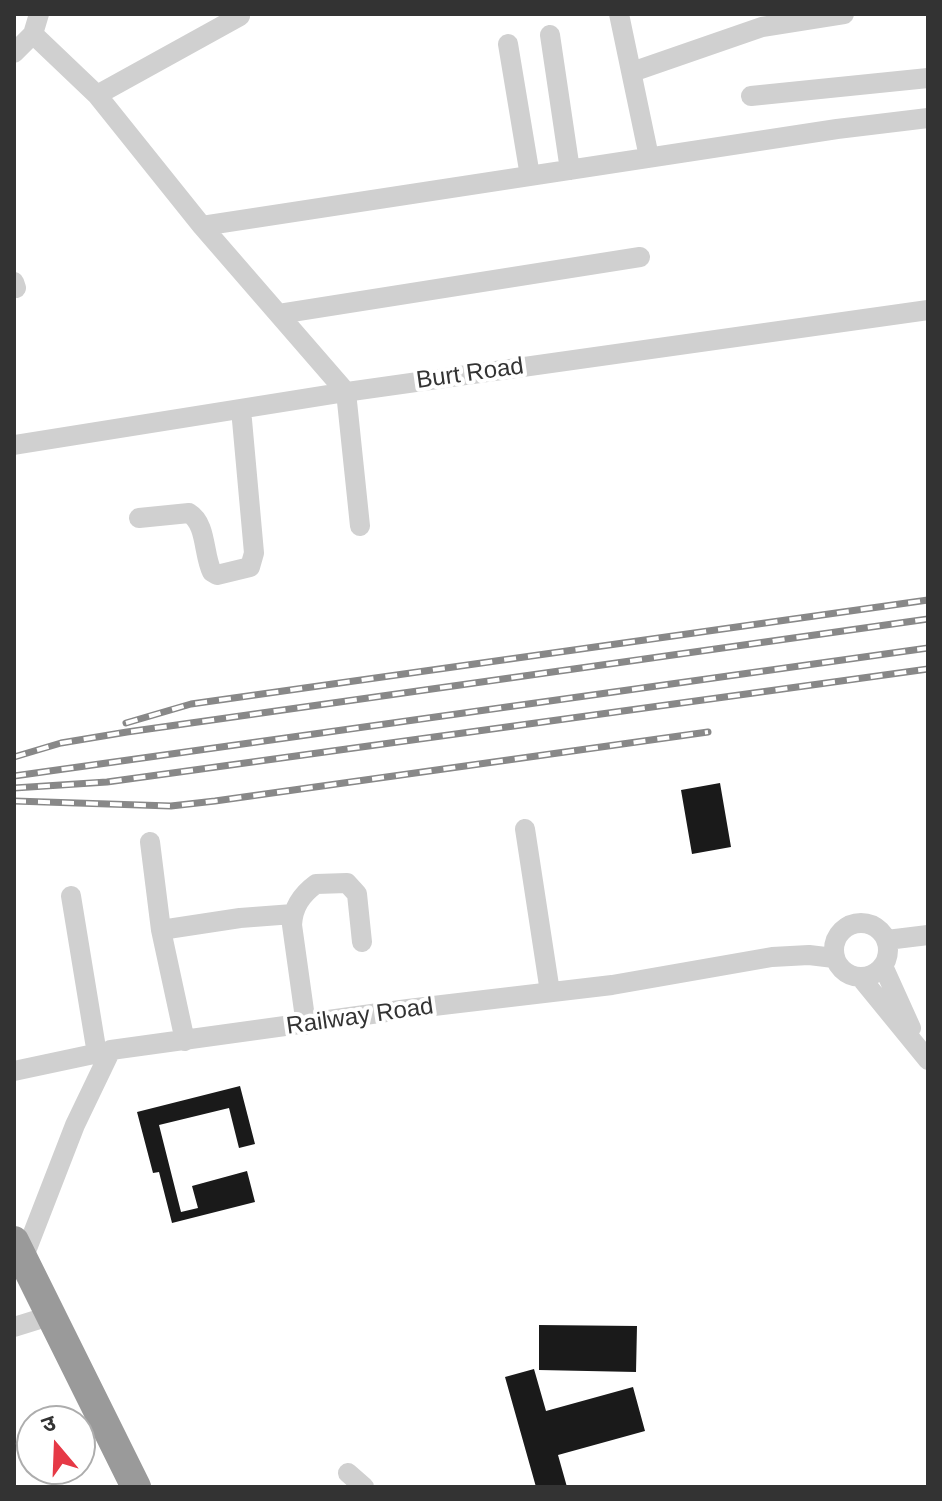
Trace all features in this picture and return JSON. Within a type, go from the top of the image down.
[{"type":"highway","points":[[16,1247],[32,1312],[116,1487]]},
{"type":"highway","points":[[32,1312],[136,1487]]},
{"type":"street","points":[[619,14],[649,157]]},
{"type":"street","points":[[632,72],[762,27],[844,14]]},
{"type":"street","points":[[97,95],[240,16]]},
{"type":"street","points":[[14,53],[36,24],[202,226],[346,392],[360,526]]},
{"type":"street","points":[[550,35],[570,170]]},
{"type":"street","points":[[508,44],[530,176]]},
{"type":"street","points":[[751,96],[928,78]]},
{"type":"street","points":[[202,226],[649,157],[928,118]]},
{"type":"street","points":[[279,314],[640,257]]},
{"type":"street","name":"Burt Road","points":[[14,445],[346,392],[928,310]]},
{"type":"street","points":[[139,518],[189,513],[195,516],[199,524],[212,572],[217,575],[250,567],[254,553],[241,409]]},
{"type":"street","points":[[525,829],[550,992]]},
{"type":"street","points":[[150,842],[161,930],[185,1041]]},
{"type":"street","points":[[306,1025],[293,914],[298,902],[316,884],[347,883],[357,894],[362,942]]},
{"type":"street","points":[[16,1247],[75,1125],[104,1052],[71,896]]},
{"type":"street","points":[[161,930],[240,918],[293,914]]},
{"type":"street","points":[[861,978],[874,974],[883,966],[888,952],[887,940],[879,929],[866,923],[850,924],[839,933],[834,944],[834,958],[844,972],[861,978],[925,1056]]},
{"type":"street","points":[[887,940],[928,935]]},
{"type":"street","name":"Railway Road","points":[[14,1071],[104,1052],[408,1009],[612,985],[772,957],[809,955],[834,958]]},
{"type":"street","points":[[883,966],[925,1056]]},
{"type":"street","points":[[348,1473],[364,1487]]},
{"type":"building","points":[[720,783],[731,847],[692,854],[681,790]]},
{"type":"building","points":[[240,1086],[255,1144],[239,1148],[229,1108],[159,1125],[181,1212],[198,1208],[192,1186],[247,1171],[255,1202],[172,1223],[159,1172],[153,1173],[137,1112]]},
{"type":"building","points":[[539,1325],[637,1326],[636,1372],[539,1370]]},
{"type":"building","points":[[534,1369],[546,1411],[633,1387],[645,1431],[558,1455],[567,1487],[536,1487],[505,1377]]},
{"type":"railway","points":[[126,723],[191,704],[928,600]]},
{"type":"railway","points":[[14,757],[61,743],[127,732],[928,619]]},
{"type":"railway","points":[[14,776],[928,648]]},
{"type":"railway","points":[[14,788],[107,782],[928,669]]},
{"type":"railway","points":[[14,801],[171,806],[708,732]]}]
